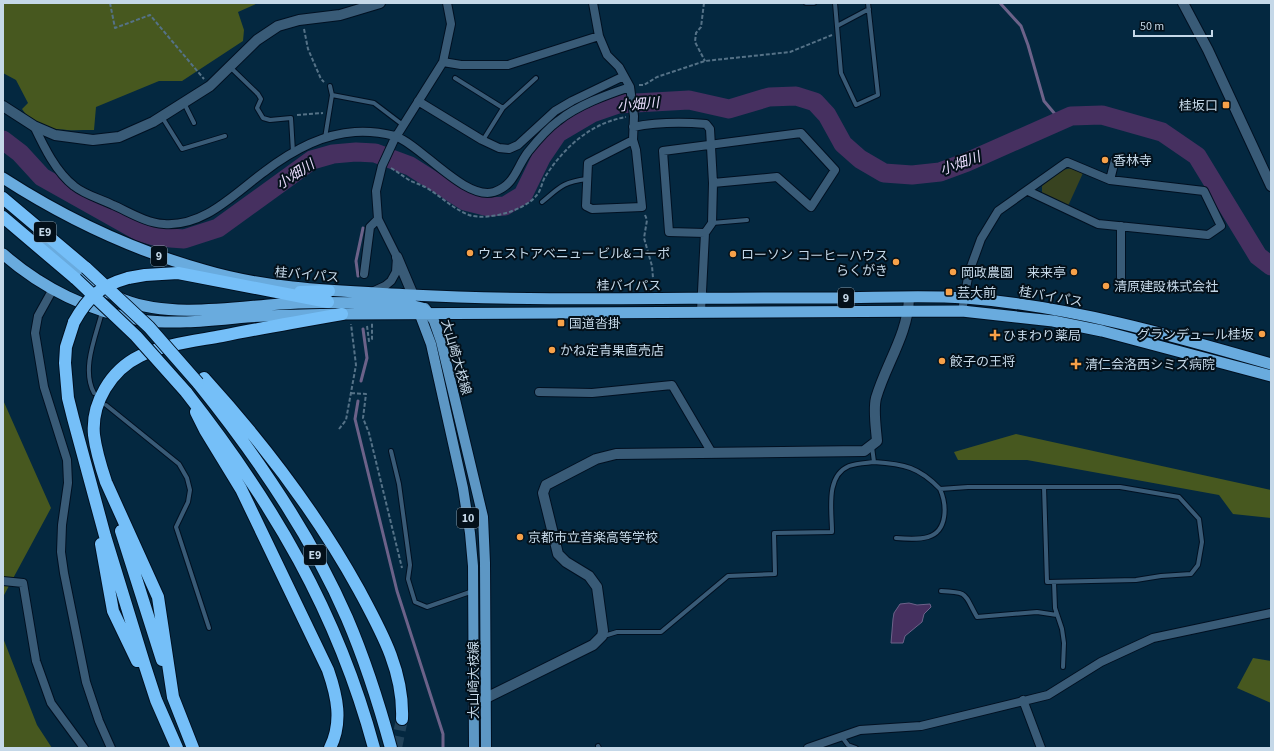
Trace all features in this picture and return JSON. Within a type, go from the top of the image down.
[{"type":"highway","name":"桂バイパス","points":[[3,178],[76,220],[146,251],[205,271],[329,296],[371,293],[556,299],[963,298],[1055,309],[1105,320],[1271,364]]},
{"type":"highway","name":"E9","points":[[3,198],[86,268],[149,327],[201,380],[256,459],[306,537],[326,574],[347,618],[364,661],[391,748]]},
{"type":"highway","points":[[3,203],[90,281],[105,290],[138,304],[172,309],[195,309],[329,296]]},
{"type":"highway","name":"E9","points":[[3,217],[76,279],[136,336],[186,392],[243,468],[292,546],[312,582],[333,626],[365,713],[374,748]]},
{"type":"highway","name":"桂バイパス","points":[[3,254],[20,268],[53,289],[76,301],[102,311],[142,320],[162,322],[422,311],[962,311],[1012,315],[1088,328],[1150,343],[1271,376]]},
{"type":"highway","points":[[177,748],[156,700],[105,536],[87,467],[72,418],[66,379],[66,347],[74,322],[87,301],[95,293],[114,282],[145,275],[178,273],[273,292],[329,296],[422,311]]},
{"type":"highway","points":[[193,748],[173,697],[158,597],[106,482],[96,447],[95,419],[98,404],[110,380],[129,362],[140,356],[170,346],[342,314]]},
{"type":"highway","points":[[201,380],[251,432],[291,482],[349,571],[381,633],[396,669],[402,702],[402,720]]},
{"type":"highway","points":[[186,392],[204,430],[241,489],[328,670],[337,700],[338,714],[337,729],[330,748]]},
{"type":"main road","name":"大山崎大枝線","points":[[413,295],[441,341],[483,517],[485,563],[486,748]]},
{"type":"main road","name":"大山崎大枝線","points":[[422,311],[431,344],[463,488],[471,540],[473,591],[474,748]]},
{"type":"street","points":[[3,106],[34,126],[55,135],[93,140],[119,137],[162,116],[210,86],[257,40],[278,26],[302,20],[340,15],[380,3]]},
{"type":"street","points":[[413,295],[397,257],[378,219],[376,191],[382,166],[395,138],[443,62],[451,24],[447,3]]},
{"type":"street","points":[[593,3],[599,36],[607,55],[619,67],[630,89],[634,116],[633,140],[636,150],[642,207],[592,209],[586,206],[588,163],[633,140]]},
{"type":"street","points":[[1183,3],[1208,50],[1271,186]]},
{"type":"street","points":[[443,62],[461,65],[508,65],[599,36]]},
{"type":"street","points":[[418,101],[482,140],[499,148],[509,149],[518,145],[555,111],[624,76]]},
{"type":"street","points":[[34,126],[44,146],[60,170],[74,186],[140,218],[164,224],[192,221],[218,208],[265,171],[293,152],[325,138],[357,132],[395,138],[425,156],[441,170],[462,183],[477,191],[491,193],[507,186],[528,153],[558,121],[582,107],[630,89]]},
{"type":"street","points":[[633,127],[667,122],[706,124],[710,130],[713,183],[712,223],[705,233],[701,311]]},
{"type":"street","points":[[705,233],[669,232],[663,150],[801,133],[836,170],[811,207],[777,177],[713,183]]},
{"type":"street","points":[[1110,180],[1115,160]]},
{"type":"street","points":[[962,311],[963,298],[969,272],[981,239],[998,211],[1067,162],[1110,180],[1204,191],[1221,226],[1208,235],[1098,224],[1028,191]]},
{"type":"street","points":[[364,274],[370,227],[378,219]]},
{"type":"street","points":[[1121,226],[1121,283]]},
{"type":"street","points":[[371,293],[385,286],[391,281],[396,272],[397,257]]},
{"type":"street","points":[[53,289],[38,316],[35,333],[44,386],[67,460],[68,483],[62,525],[64,573],[86,682],[99,721],[111,748]]},
{"type":"street","points":[[474,697],[486,698],[594,645],[602,636],[603,626],[597,587],[589,576],[566,562],[558,554],[543,493],[546,486],[596,459],[616,454],[864,451],[877,441],[876,399],[904,329],[909,310],[909,298]]},
{"type":"street","points":[[538,392],[592,393],[672,385],[712,453]]},
{"type":"street","points":[[3,581],[24,583],[36,661],[51,703],[84,748]]},
{"type":"street","points":[[808,748],[860,730],[921,726],[1048,695],[1101,662],[1153,638],[1271,612]]},
{"type":"street","points":[[1023,700],[1040,748]]},
{"type":"lane","points":[[806,3],[814,3]]},
{"type":"lane","points":[[835,3],[840,73],[856,106],[878,95],[868,3]]},
{"type":"lane","points":[[837,26],[869,9]]},
{"type":"lane","points":[[230,67],[258,94],[261,99],[257,108],[263,118],[270,120],[291,118],[293,152]]},
{"type":"lane","points":[[455,78],[503,108]]},
{"type":"lane","points":[[482,140],[503,108],[536,78]]},
{"type":"lane","points":[[325,138],[332,95],[330,86]]},
{"type":"lane","points":[[332,95],[374,103],[403,125]]},
{"type":"lane","points":[[184,103],[194,123]]},
{"type":"lane","points":[[162,116],[182,149],[225,136]]},
{"type":"lane","points":[[542,202],[563,184],[570,181],[587,179]]},
{"type":"lane","points":[[712,223],[746,220]]},
{"type":"lane","points":[[94,393],[89,380],[90,363],[102,311]]},
{"type":"lane","points":[[106,405],[179,464],[187,478],[190,490],[188,502],[176,527],[209,628]]},
{"type":"lane","points":[[872,444],[874,462]]},
{"type":"lane","points":[[391,452],[399,484],[410,565],[408,579],[415,602],[427,607],[473,591]]},
{"type":"lane","points":[[602,636],[617,632],[662,632],[728,576],[775,574],[774,532],[832,532],[834,481],[843,470],[850,466],[874,462],[894,463],[914,468],[924,474],[940,489],[944,500],[945,514],[944,521],[936,532],[930,537],[922,539],[896,538]]},
{"type":"lane","points":[[940,489],[1044,486],[1120,487],[1179,497],[1199,519],[1202,542],[1198,565],[1191,574],[1161,576],[1136,580],[1047,582],[1044,486]]},
{"type":"lane","points":[[1054,582],[1055,608],[1064,643],[1063,667]]},
{"type":"lane","points":[[941,591],[959,591],[964,594],[977,617],[1037,612],[1057,615]]},
{"type":"lane","points":[[842,737],[848,744],[856,748]]},
{"type":"path","points":[[110,3],[115,28],[150,15],[210,86]]},
{"type":"path","points":[[704,3],[701,27],[696,33],[695,42],[705,61]]},
{"type":"path","points":[[302,20],[308,49],[321,78],[330,86]]},
{"type":"path","points":[[630,89],[644,85],[657,77],[705,61],[790,52],[838,34]]},
{"type":"path","points":[[291,118],[297,115],[329,112]]},
{"type":"path","points":[[642,207],[647,220],[644,238],[652,266],[655,299]]},
{"type":"path","points":[[367,326],[369,341],[372,339],[372,314]]},
{"type":"path","points":[[339,429],[346,420],[356,365],[351,324]]},
{"type":"path","points":[[351,392],[366,394],[363,418],[369,433],[402,567],[408,579]]},
{"type":"green space","points":[[3,3],[258,3],[238,12],[244,30],[243,41],[182,81],[159,81],[96,107],[94,130],[64,130],[45,127],[36,123],[29,117],[22,109],[28,103],[16,80],[3,73]]},
{"type":"green space","points":[[1072,168],[1083,173],[1068,206],[1042,194],[1042,186],[1062,170]]},
{"type":"green space","points":[[3,400],[51,508],[3,597]]},
{"type":"green space","points":[[1016,434],[1271,490],[1271,518],[1233,514],[1219,495],[1027,460],[958,460],[954,452]]},
{"type":"green space","points":[[3,638],[37,725],[52,748],[3,748]]},
{"type":"green space","points":[[1253,658],[1271,661],[1271,703],[1237,688]]},
{"type":"shaded area","points":[[909,603],[917,605],[930,604],[931,607],[924,614],[922,622],[905,636],[903,643],[891,643],[894,613],[900,604]]},
{"type":"waterway","points":[[1000,3],[1021,26],[1044,101],[1060,120]]},
{"type":"waterway","name":"小畑川","points":[[3,140],[20,153],[42,177],[140,232],[157,237],[184,239],[218,228],[312,160],[333,154],[356,152],[375,153],[410,166],[465,201],[489,207],[505,206],[523,195],[541,158],[558,133],[592,113],[618,104],[689,100],[729,109],[769,97],[796,96],[815,102],[827,115],[843,144],[860,159],[884,173],[912,175],[940,172],[967,162],[1071,116],[1102,115],[1162,132],[1197,156],[1258,256],[1271,266]]},
{"type":"waterway","points":[[358,276],[356,261],[363,228]]},
{"type":"waterway","points":[[361,381],[367,358],[363,329]]},
{"type":"waterway","points":[[358,401],[355,419],[397,591],[443,734],[443,748]]},
{"type":"tunnel","points":[[396,748],[402,719]]},
{"type":"place","name":"桂坂口","points":[[1226,105]]},
{"type":"place","name":"香林寺","points":[[1105,160]]},
{"type":"place","name":"ウェストアベニュー ビル&コーポ","points":[[470,253]]},
{"type":"place","name":"ローソン","points":[[733,254]]},
{"type":"place","name":"コーヒーハウス らくがき","points":[[896,262]]},
{"type":"place","name":"岡政農園","points":[[953,272]]},
{"type":"place","name":"来来亭","points":[[1074,272]]},
{"type":"place","name":"清原建設株式会社","points":[[1106,286]]},
{"type":"place","name":"芸大前","points":[[949,292]]},
{"type":"place","name":"国道沓掛","points":[[561,323]]},
{"type":"place","name":"グランデュール桂坂","points":[[1262,334]]},
{"type":"place","name":"ひまわり薬局","points":[[995,335]]},
{"type":"place","name":"かね定青果直売店","points":[[552,350]]},
{"type":"place","name":"餃子の王将","points":[[942,361]]},
{"type":"place","name":"清仁会洛西シミズ病院","points":[[1076,364]]},
{"type":"place","name":"京都市立音楽高等学校","points":[[520,537]]}]
